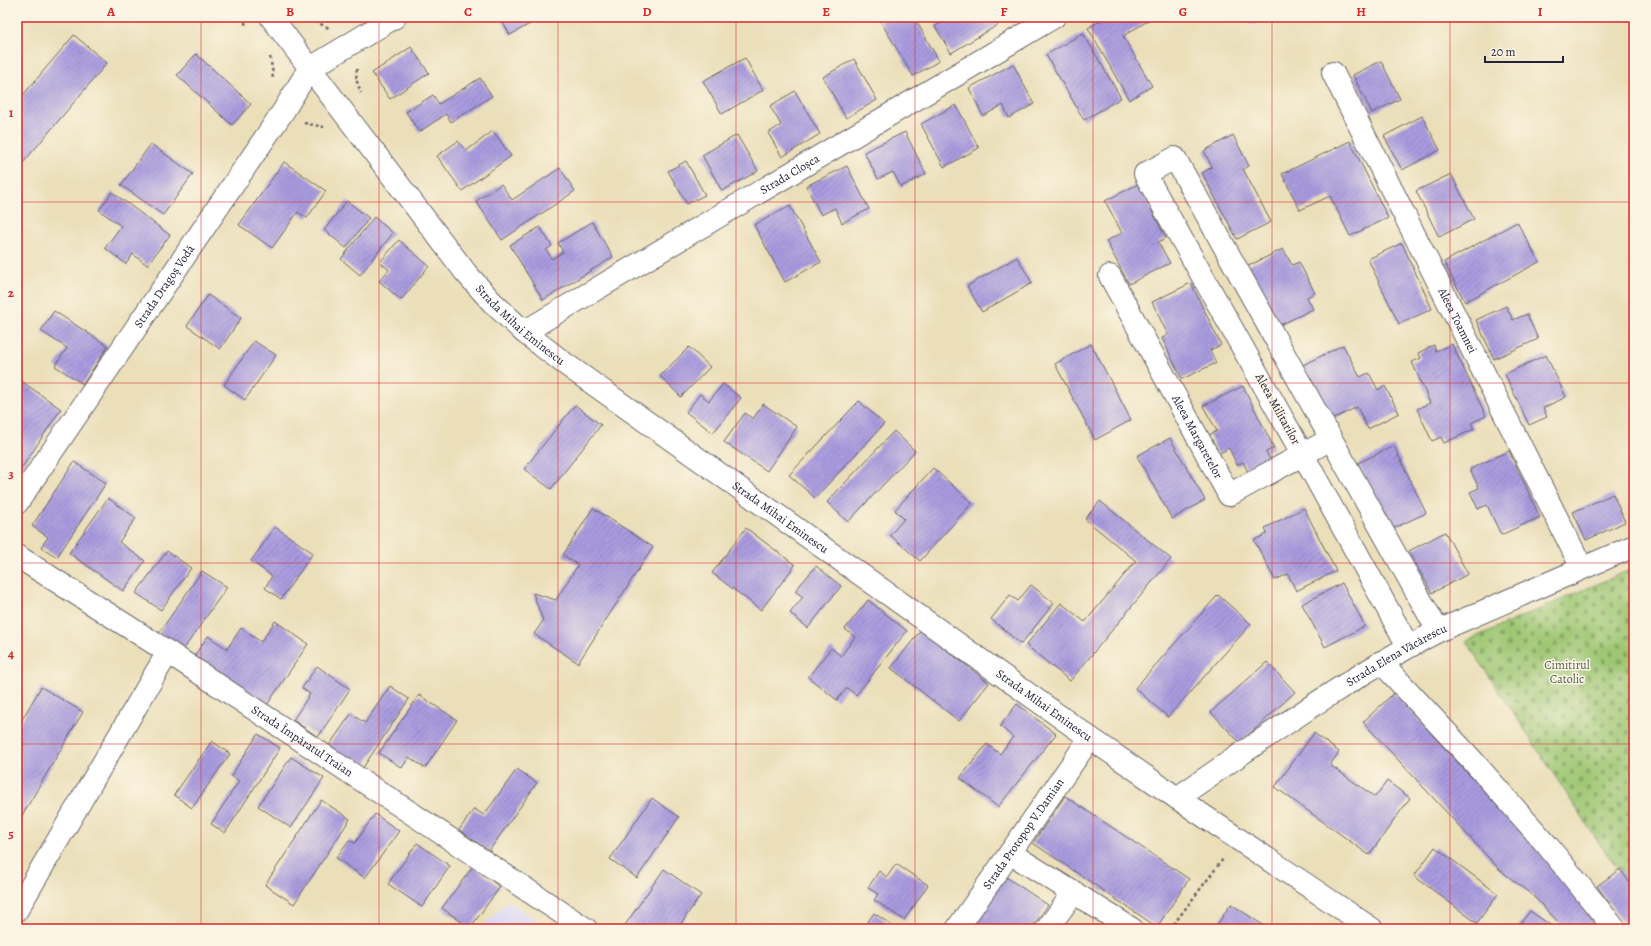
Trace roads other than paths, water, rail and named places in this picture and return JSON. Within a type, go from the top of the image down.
[{"type":"street","name":"Strada Mihai Eminescu","points":[[271,17],[309,69],[466,273],[492,302],[524,332],[564,363],[713,470],[1090,738],[1238,840],[1372,929]]},
{"type":"street","points":[[309,69],[395,17]]},
{"type":"street","name":"Strada Cloșca","points":[[524,332],[1054,17]]},
{"type":"street","name":"Strada Dragoș Vodă","points":[[17,503],[284,110],[309,69]]},
{"type":"street","name":"Aleea Toamnei","points":[[1333,73],[1582,568]]},
{"type":"street","name":"Aleea Militarilor","points":[[1331,439],[1175,158],[1145,174],[1303,455],[1408,646]]},
{"type":"street","name":"Aleea Margaretelor","points":[[1110,276],[1229,495],[1331,439]]},
{"type":"street","points":[[1331,439],[1438,630]]},
{"type":"street","name":"Strada Elena Văcărescu","points":[[1177,798],[1335,690],[1408,646],[1438,630],[1634,546]]},
{"type":"street","name":"Strada Împăratul Traian","points":[[17,556],[168,652],[586,929]]},
{"type":"street","points":[[17,910],[168,652]]},
{"type":"street","points":[[1381,662],[1472,760],[1547,846],[1615,929]]},
{"type":"street","name":"Strada Protopop V.Damian","points":[[957,929],[1090,738]]},
{"type":"street","points":[[1010,853],[1132,929]]},
{"type":"street","points":[[1047,929],[1074,892]]},
{"type":"park label","name":"Cimitirul Catolic","points":[[1567,672]]}]
